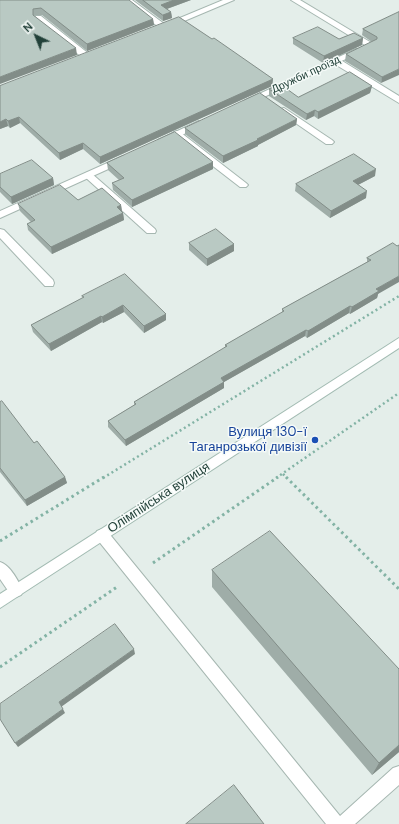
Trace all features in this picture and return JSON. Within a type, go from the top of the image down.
[{"type":"street","points":[[127,0],[160,27],[230,0]]},
{"type":"street","name":"Дружби проїзд","points":[[240,105],[268,100],[336,61],[371,45],[295,0]]},
{"type":"street","points":[[38,18],[86,56]]},
{"type":"street","points":[[336,61],[399,100]]},
{"type":"street","points":[[268,100],[329,142]]},
{"type":"street","points":[[157,143],[205,121]]},
{"type":"street","points":[[178,134],[243,185]]},
{"type":"street","points":[[0,215],[129,156]]},
{"type":"street","points":[[88,174],[151,231]]},
{"type":"street","points":[[0,232],[49,283]]},
{"type":"street","name":"Олімпійська вулиця","points":[[0,602],[399,342]]},
{"type":"street","points":[[102,535],[336,824]]},
{"type":"street","points":[[0,568],[16,591]]},
{"type":"street","points":[[343,824],[399,774]]},
{"type":"path","points":[[0,541],[399,296]]},
{"type":"path","points":[[0,667],[283,474],[399,392]]},
{"type":"path","points":[[283,474],[399,589]]},
{"type":"building","points":[[0,0],[129,0],[153,19],[87,44],[41,8],[33,9],[33,15],[76,48],[0,77]]},
{"type":"building","points":[[143,0],[174,0],[161,5],[171,12],[163,15]]},
{"type":"building","points":[[399,12],[399,69],[382,77],[346,54],[377,39],[377,37],[363,29]]},
{"type":"building","points":[[179,17],[212,39],[214,38],[273,79],[100,157],[83,143],[59,153],[19,117],[8,121],[6,119],[0,122],[0,86]]},
{"type":"building","points":[[318,27],[339,39],[354,33],[363,38],[324,56],[293,38]]},
{"type":"building","points":[[350,72],[372,86],[318,112],[315,110],[307,114],[269,89],[280,84],[298,97]]},
{"type":"building","points":[[260,93],[297,119],[257,139],[258,140],[223,156],[185,128]]},
{"type":"building","points":[[175,132],[213,162],[132,200],[112,183],[124,178],[107,163]]},
{"type":"building","points":[[354,154],[376,169],[353,181],[367,191],[331,211],[296,184]]},
{"type":"building","points":[[32,160],[53,178],[11,197],[0,187],[0,174]]},
{"type":"building","points":[[60,185],[78,200],[102,188],[121,205],[117,207],[123,213],[51,247],[27,224],[35,220],[18,204]]},
{"type":"building","points":[[216,229],[234,244],[207,259],[189,243]]},
{"type":"building","points":[[393,243],[397,246],[399,245],[399,276],[376,289],[379,291],[221,378],[224,382],[125,440],[108,421],[136,404],[134,402],[227,346],[225,345],[284,311],[282,309],[371,260],[367,258]]},
{"type":"building","points":[[125,274],[166,314],[144,326],[123,305],[49,344],[31,325],[84,297],[82,296]]},
{"type":"building","points":[[2,401],[34,443],[37,441],[65,477],[25,500],[0,468],[0,402]]},
{"type":"building","points":[[270,531],[399,669],[399,745],[379,763],[212,570]]},
{"type":"building","points":[[115,624],[134,649],[59,702],[63,709],[15,743],[0,719],[0,704]]},
{"type":"building","points":[[234,785],[264,824],[186,824]]},
{"type":"place","name":"Вулиця 130-ї Таганрозької дивізії","points":[[315,440]]}]
